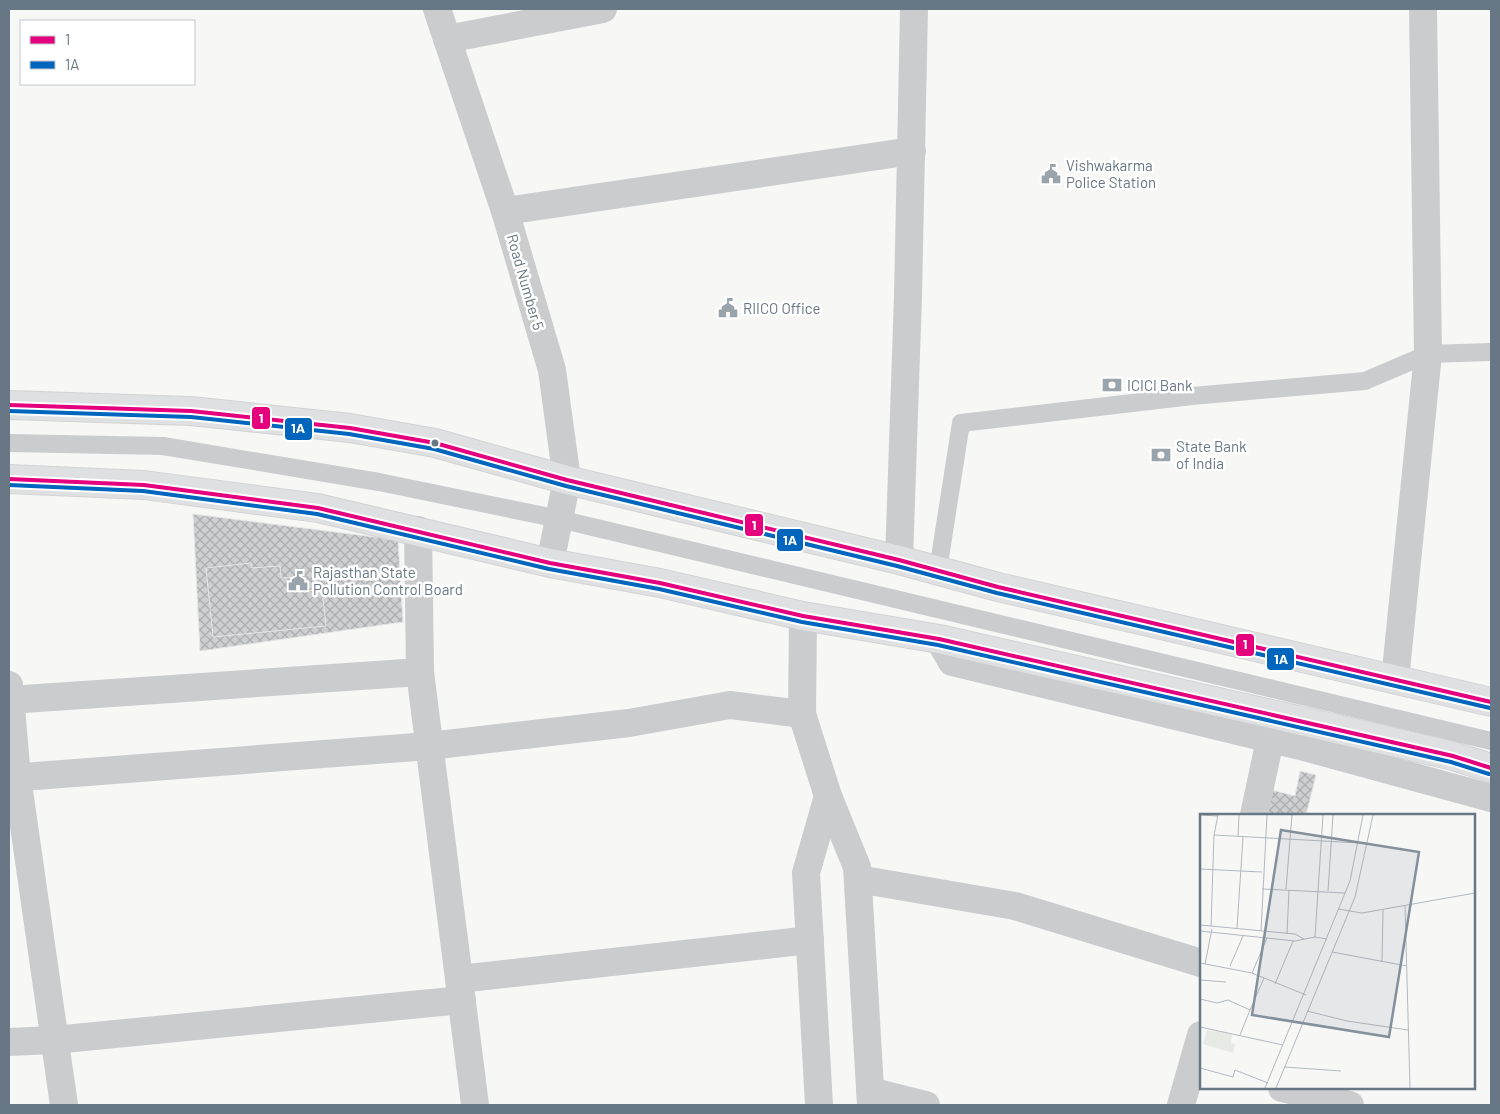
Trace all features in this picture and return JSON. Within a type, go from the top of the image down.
[{"type":"main road","points":[[9,406],[191,411],[350,428],[435,443],[567,480],[899,560],[998,586],[1491,702]]},
{"type":"main road","points":[[9,479],[144,485],[318,508],[418,530],[550,563],[660,583],[803,616],[939,639],[1273,727],[1453,756],[1491,768]]},
{"type":"street","name":"Road Number 5","points":[[437,9],[505,211],[552,370],[567,480],[550,563]]},
{"type":"street","points":[[447,39],[603,9]]},
{"type":"street","points":[[899,560],[912,152],[914,9]]},
{"type":"street","points":[[1395,680],[1428,354],[1423,9]]},
{"type":"street","points":[[505,211],[912,152]]},
{"type":"street","points":[[418,530],[420,672],[475,1105]]},
{"type":"street","points":[[803,616],[802,714],[828,796],[857,867],[870,1098],[926,1105]]},
{"type":"street","points":[[9,700],[420,672]]},
{"type":"street","points":[[9,685],[13,778],[64,1105]]},
{"type":"street","points":[[13,778],[429,746],[629,723],[730,705],[802,714]]},
{"type":"street","points":[[1254,814],[1273,727],[1491,798]]},
{"type":"street","points":[[819,1105],[806,873],[828,796]]},
{"type":"street","points":[[858,879],[1015,906],[1200,963]]},
{"type":"street","points":[[9,1042],[54,1040],[460,990],[810,940]]},
{"type":"street","points":[[1181,1105],[1197,1066],[1200,1043]]},
{"type":"street","points":[[1286,1089],[1350,1105]]},
{"type":"lane","points":[[938,570],[961,423],[1192,396],[1365,382],[1428,354],[1491,352]]},
{"type":"lane","points":[[9,444],[163,446],[379,482],[559,519],[1491,741]]},
{"type":"building","name":"Rajasthan State Pollution Control Board","points":[[193,514],[398,540],[403,622],[200,651]]},
{"type":"building","points":[[251,563],[252,568],[280,566],[281,578],[296,577],[298,592],[322,589],[326,626],[213,637],[206,568]]},
{"type":"building","points":[[1300,771],[1316,775],[1306,814],[1266,814],[1272,790],[1295,796]]},
{"type":"transit line","name":"1","points":[[9,405],[191,411],[350,428],[435,443],[567,480],[899,560],[998,587],[1491,702]]},
{"type":"transit line","name":"1A","points":[[9,411],[191,417],[349,434],[434,449],[566,486],[897,566],[997,593],[1490,708]]},
{"type":"transit line","name":"1","points":[[9,479],[144,485],[318,508],[550,563],[660,583],[803,616],[939,639],[1453,756],[1491,768]]},
{"type":"transit line","name":"1A","points":[[9,485],[143,491],[317,514],[549,569],[659,589],[802,622],[938,645],[1451,762],[1489,774]]},
{"type":"place","name":"Vishwakarma Police Station","points":[[1051,174]]},
{"type":"place","name":"RIICO Office","points":[[728,308]]},
{"type":"place","name":"ICICI Bank","points":[[1112,385]]},
{"type":"place","name":"State Bank of India","points":[[1161,455]]},
{"type":"place","name":"Rajasthan State Pollution Control Board","points":[[298,581]]}]
